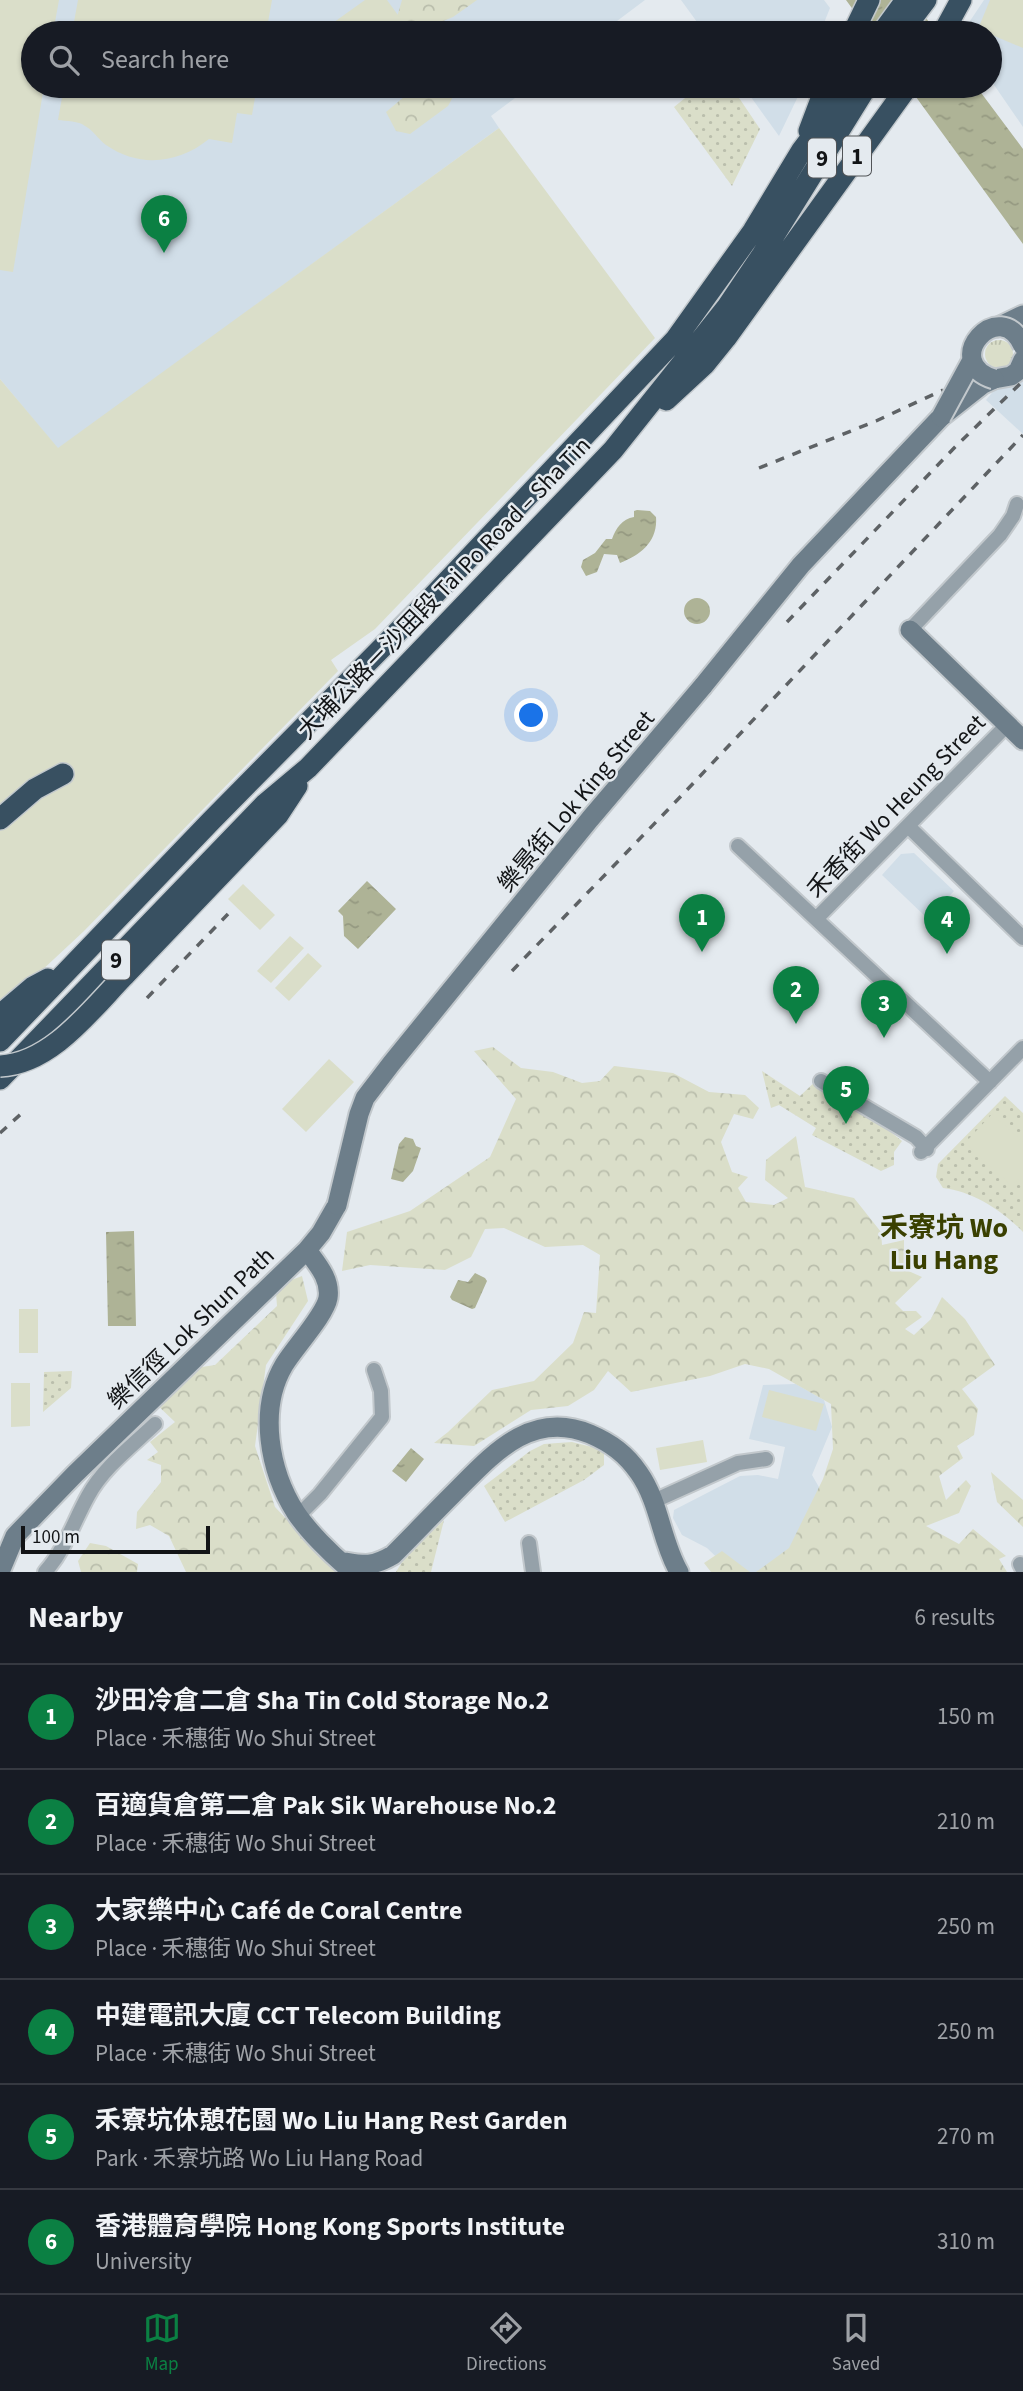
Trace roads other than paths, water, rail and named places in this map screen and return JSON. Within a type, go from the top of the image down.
[{"type":"highway","points":[[859,21],[869,0]]},
{"type":"highway","points":[[950,21],[961,0]]},
{"type":"highway","points":[[896,21],[917,2]]},
{"type":"highway","points":[[907,21],[917,2]]},
{"type":"highway","name":"1","points":[[802,150],[822,98]]},
{"type":"highway","name":"大埔公路－沙田段 Tai Po Road – Sha Tin","points":[[0,1041],[69,967],[434,595],[675,340],[753,231],[802,150],[840,98]]},
{"type":"highway","name":"大埔公路－沙田段 Tai Po Road – Sha Tin","points":[[0,1079],[265,804],[308,768],[613,450],[727,307],[860,98]]},
{"type":"highway","name":"1","points":[[613,450],[705,364],[719,347],[899,98]]},
{"type":"highway","points":[[0,1066],[24,1063],[46,1051],[67,1033],[278,815],[308,768]]},
{"type":"highway","points":[[0,819],[35,789],[63,774]]},
{"type":"highway","points":[[0,1015],[33,987],[69,967]]},
{"type":"street","points":[[998,327],[1023,315]]},
{"type":"street","points":[[998,327],[1014,333],[1023,346]]},
{"type":"street","name":"樂景街 Lok King Street","points":[[941,417],[972,359],[977,337],[989,328],[998,327]]},
{"type":"street","points":[[972,359],[980,372],[994,379]]},
{"type":"street","name":"樂景街 Lok King Street","points":[[307,1250],[326,1227],[337,1205],[365,1098],[391,1064],[793,575],[941,417],[968,394],[994,379],[1011,376],[1018,371],[1023,360]]},
{"type":"street","points":[[1017,504],[1013,516],[1000,535],[910,630],[1023,740]]},
{"type":"street","name":"禾香街 Wo Heung Street","points":[[816,919],[1007,725]]},
{"type":"street","points":[[908,826],[1023,938]]},
{"type":"street","points":[[738,846],[989,1082]]},
{"type":"street","points":[[821,1081],[916,1137],[924,1151],[1023,1048]]},
{"type":"street","name":"樂信徑 Lok Shun Path","points":[[3,1568],[15,1536],[307,1250],[323,1272],[329,1295],[325,1309],[284,1366],[272,1390],[270,1413],[275,1462],[286,1495],[298,1516]]},
{"type":"street","points":[[374,1370],[381,1391],[382,1417],[320,1494],[298,1516],[346,1566],[391,1564],[496,1452],[521,1435],[541,1428],[559,1426],[583,1431],[611,1443],[625,1454],[641,1475],[654,1501],[670,1556],[679,1572]]},
{"type":"street","name":"樂信徑 Lok Shun Path","points":[[53,1569],[88,1495],[103,1475],[155,1424]]},
{"type":"street","points":[[654,1501],[737,1463],[766,1459]]},
{"type":"street","points":[[529,1542],[533,1572]]},
{"type":"water","points":[[846,0],[913,0],[928,21],[861,21]]},
{"type":"water","points":[[917,98],[985,98],[1023,149],[1023,244]]},
{"type":"water","points":[[634,511],[650,511],[656,517],[654,533],[647,546],[620,563],[617,555],[604,554],[597,572],[586,576],[581,567],[583,560],[595,553],[606,539],[612,539],[620,525],[634,517]]},
{"type":"water","points":[[697,598],[706,602],[710,611],[706,620],[697,624],[688,620],[684,611],[688,602]]},
{"type":"water","points":[[367,881],[396,909],[358,949],[344,936],[343,916],[338,911]]},
{"type":"water","points":[[405,1137],[413,1139],[416,1146],[421,1148],[413,1171],[403,1182],[391,1179],[399,1144]]},
{"type":"water","points":[[134,1231],[136,1326],[108,1326],[106,1232]]},
{"type":"water","points":[[475,1273],[487,1281],[475,1308],[472,1309],[450,1297],[458,1280],[468,1282]]},
{"type":"water","points":[[411,1448],[424,1459],[406,1482],[392,1471]]},
{"type":"railway","points":[[787,622],[956,446],[1023,381]]},
{"type":"railway","points":[[759,468],[876,421],[943,390]]},
{"type":"railway","points":[[512,971],[1023,435]]},
{"type":"railway","points":[[147,998],[228,914]]},
{"type":"railway","points":[[0,1133],[22,1113]]},
{"type":"place","name":"香港體育學院 Hong Kong Sports Institute","points":[[164,253]]},
{"type":"place","name":"沙田冷倉二倉 Sha Tin Cold Storage No.2","points":[[702,952]]},
{"type":"place","name":"中建電訊大廈 CCT Telecom Building","points":[[947,954]]},
{"type":"place","name":"百適貨倉第二倉 Pak Sik Warehouse No.2","points":[[796,1024]]},
{"type":"place","name":"大家樂中心 Café de Coral Centre","points":[[884,1038]]},
{"type":"place","name":"禾寮坑休憩花園 Wo Liu Hang Rest Garden","points":[[846,1124]]},
{"type":"district","name":"禾寮坑 Wo Liu Hang","points":[[944,1243]]}]
